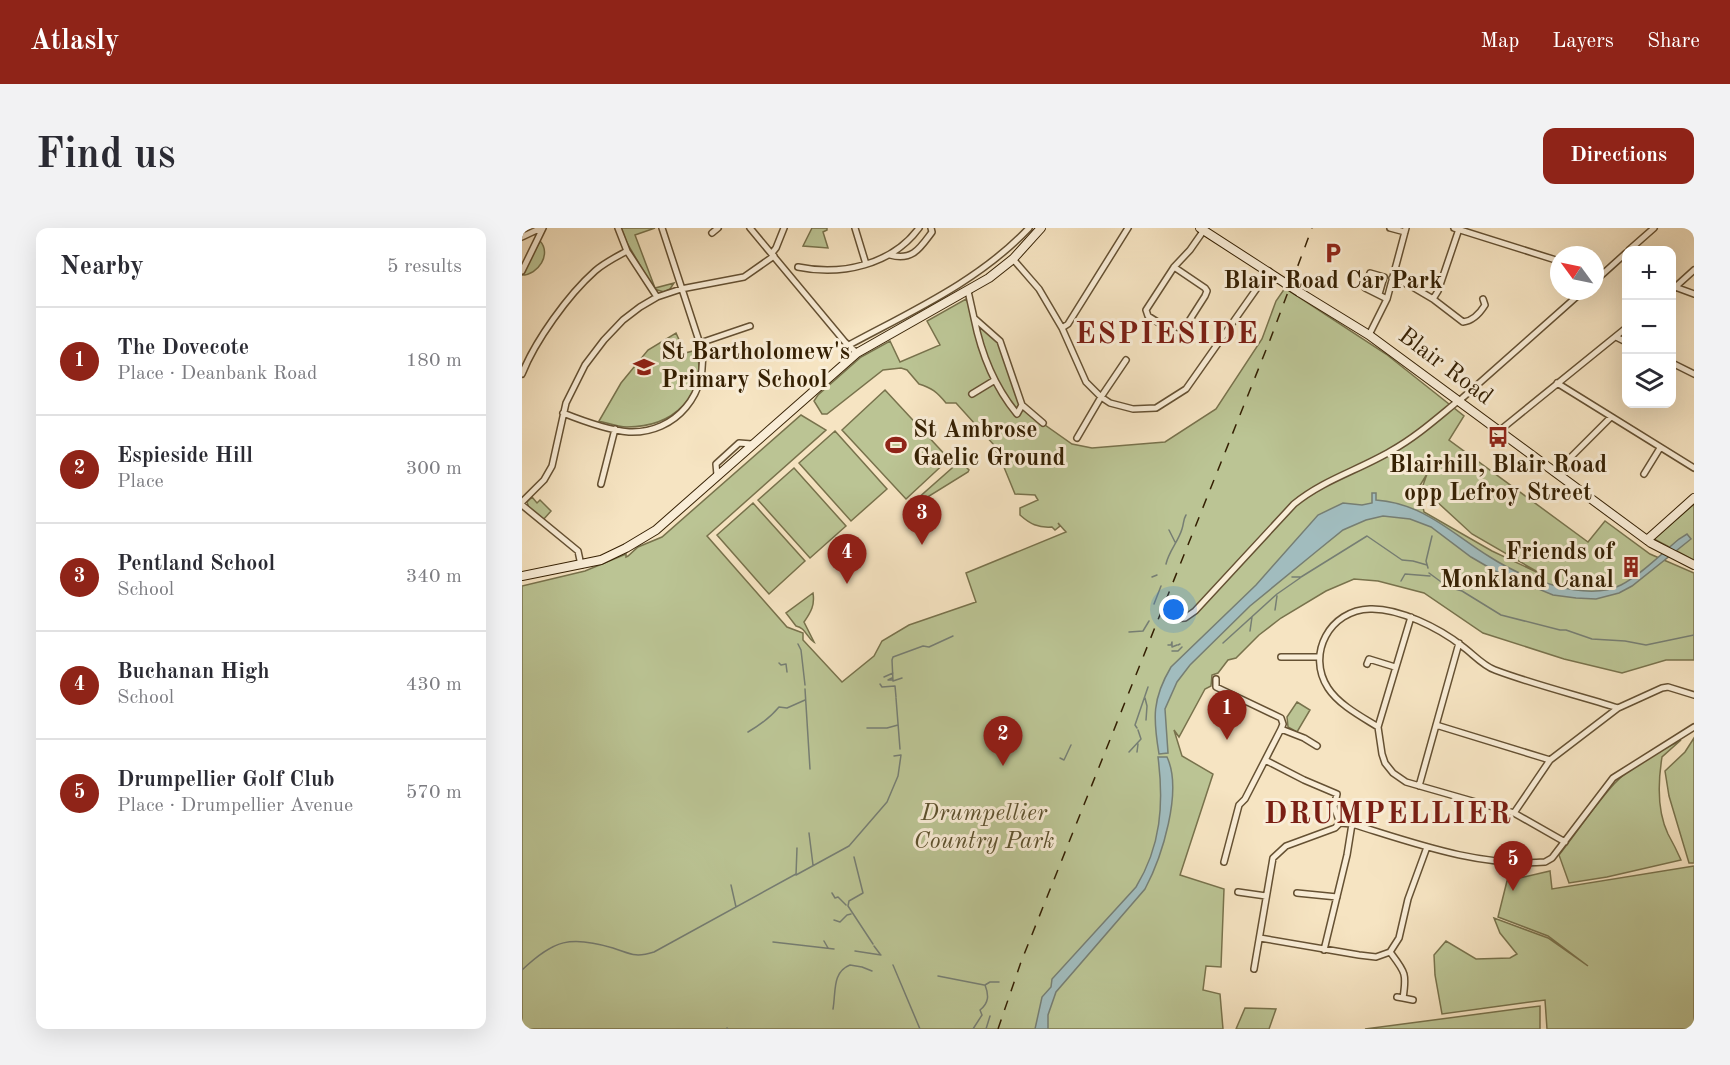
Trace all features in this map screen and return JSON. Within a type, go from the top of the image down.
[{"type":"street","points":[[522,237],[542,228]]},
{"type":"street","points":[[522,271],[542,228]]},
{"type":"street","points":[[618,228],[627,251],[657,297]]},
{"type":"street","points":[[563,413],[628,432],[647,430],[672,420],[687,407],[699,389],[703,368],[700,343],[662,228]]},
{"type":"street","points":[[712,233],[718,228]]},
{"type":"street","points":[[750,228],[774,252],[857,353]]},
{"type":"street","points":[[592,562],[522,503],[544,480],[552,465],[563,413],[571,390],[585,365],[623,320],[657,297],[681,289],[744,277],[774,252],[784,228]]},
{"type":"street","points":[[855,228],[866,264]]},
{"type":"street","points":[[798,267],[815,271],[837,270],[866,264],[890,255],[908,241],[919,228]]},
{"type":"street","points":[[890,255],[897,257],[916,252],[932,232],[931,228]]},
{"type":"street","points":[[849,345],[970,278],[1008,249],[1029,228]]},
{"type":"street","points":[[522,576],[592,562],[626,548],[656,530],[857,353],[999,272],[1041,228]]},
{"type":"street","points":[[1062,327],[1068,324],[1128,228]]},
{"type":"street","points":[[1370,335],[1386,299],[1406,230],[1390,228]]},
{"type":"street","points":[[1634,246],[1654,228]]},
{"type":"street","points":[[1174,267],[1207,291],[1206,296],[1178,335],[1148,316],[1146,312],[1174,267],[1190,250],[1202,229]]},
{"type":"street","name":"Blair Road","points":[[1202,229],[1370,335],[1647,540],[1694,565]]},
{"type":"street","points":[[1433,299],[1438,291],[1457,229],[1550,258]]},
{"type":"street","points":[[522,374],[545,331],[583,285],[596,270],[627,251]]},
{"type":"street","points":[[1604,271],[1622,257]]},
{"type":"street","points":[[1013,259],[1039,289],[1062,327],[1086,382],[1110,403],[1133,409],[1156,408],[1186,388],[1269,271]]},
{"type":"street","points":[[1676,285],[1694,270]]},
{"type":"street","points":[[970,278],[976,286]]},
{"type":"street","points":[[1392,278],[1433,299],[1463,322],[1471,320],[1484,308],[1483,299]]},
{"type":"street","points":[[1676,289],[1694,294]]},
{"type":"street","points":[[968,291],[984,357],[995,380],[1017,414],[1022,405]]},
{"type":"street","points":[[1379,294],[1386,299]]},
{"type":"street","points":[[1170,619],[1185,618],[1195,611],[1294,504],[1307,494],[1391,451],[1419,433],[1573,300]]},
{"type":"street","points":[[974,318],[1000,341],[1022,405],[1042,423]]},
{"type":"street","points":[[700,343],[750,326]]},
{"type":"street","points":[[1499,431],[1622,332]]},
{"type":"street","points":[[1616,337],[1622,340]]},
{"type":"street","points":[[1077,438],[1126,360]]},
{"type":"street","points":[[1676,365],[1694,374]]},
{"type":"street","points":[[972,394],[995,380]]},
{"type":"street","points":[[1557,383],[1694,468]]},
{"type":"street","points":[[1555,473],[1611,417]]},
{"type":"street","points":[[601,484],[615,429]]},
{"type":"street","points":[[1644,474],[1660,448]]},
{"type":"street","points":[[1647,540],[1694,498]]},
{"type":"street","points":[[578,552],[581,565]]},
{"type":"street","points":[[1378,727],[1351,709],[1329,689],[1319,657],[1323,639],[1336,621],[1352,611],[1373,608],[1428,623],[1492,669],[1618,708]]},
{"type":"street","points":[[1411,617],[1378,727],[1385,763],[1393,773],[1406,782],[1514,813],[1565,842]]},
{"type":"street","points":[[1419,786],[1459,644]]},
{"type":"street","points":[[1281,657],[1319,657]]},
{"type":"street","points":[[1369,659],[1395,668]]},
{"type":"street","points":[[1216,679],[1216,687],[1281,718],[1283,724],[1245,798],[1239,805],[1224,862]]},
{"type":"street","points":[[1514,813],[1550,760],[1618,708],[1662,688],[1668,687],[1694,695]]},
{"type":"street","points":[[1436,725],[1550,760]]},
{"type":"street","points":[[1254,969],[1273,858],[1286,846],[1335,828],[1340,823],[1352,824],[1448,854],[1481,859],[1545,862],[1552,858],[1565,842],[1613,777],[1694,728]]},
{"type":"street","points":[[1281,729],[1317,746]]},
{"type":"street","points":[[1304,749],[1309,741]]},
{"type":"street","points":[[1265,760],[1337,794],[1334,807],[1340,823]]},
{"type":"street","points":[[1324,950],[1352,824]]},
{"type":"street","points":[[1260,938],[1376,957],[1390,952],[1399,938],[1408,899],[1427,847]]},
{"type":"street","points":[[1238,892],[1266,896]]},
{"type":"street","points":[[1297,893],[1337,897]]},
{"type":"street","points":[[1390,952],[1402,968],[1406,978],[1400,998],[1413,1000]]},
{"type":"green space","points":[[621,228],[655,228],[635,235],[655,288],[674,283],[670,289],[664,292],[654,289],[627,243]]},
{"type":"green space","points":[[812,228],[827,228],[823,232],[828,248],[803,246]]},
{"type":"green space","points":[[540,241],[544,252],[542,263],[533,272],[522,275]]},
{"type":"green space","name":"Drumpellier Country Park","points":[[1285,288],[1386,354],[1464,416],[1449,440],[1588,542],[1605,521],[1650,554],[1694,573],[1694,660],[1666,660],[1622,673],[1564,659],[1483,633],[1424,593],[1378,581],[1354,579],[1326,591],[1281,618],[1259,635],[1236,658],[1228,660],[1218,673],[1212,675],[1211,686],[1205,689],[1179,737],[1174,730],[1182,756],[1213,774],[1180,875],[1224,889],[1221,967],[1206,966],[1203,990],[1220,994],[1223,1029],[522,1029],[522,586],[585,571],[626,554],[626,557],[638,547],[662,537],[801,415],[826,430],[707,536],[787,627],[803,633],[803,640],[842,682],[874,656],[882,641],[909,625],[976,602],[966,573],[1066,532],[1058,523],[1060,526],[1055,530],[1052,527],[1034,525],[1020,515],[1020,508],[1038,500],[1035,495],[1015,494],[994,445],[956,403],[946,403],[934,391],[919,384],[907,370],[901,368],[883,370],[827,414],[822,414],[814,401],[818,395],[861,357],[890,341],[900,362],[940,345],[927,321],[966,299],[977,321],[998,341],[1028,413],[1072,444],[1092,448],[1165,442],[1216,409],[1262,339],[1276,301]],"holes":[[[1427,474],[1422,488],[1472,534],[1543,575],[1492,551],[1424,512],[1419,487]]]},
{"type":"green space","points":[[676,333],[685,353],[697,350],[699,367],[697,382],[683,406],[658,422],[643,426],[623,427],[599,421],[621,383],[648,350]]},
{"type":"green space","name":"St Ambrose Gaelic Ground","points":[[885,390],[949,459],[906,499],[842,430]]},
{"type":"green space","points":[[835,431],[887,489],[851,521],[799,463]]},
{"type":"green space","points":[[960,461],[969,470],[968,472],[918,503],[916,500]]},
{"type":"green space","points":[[794,468],[846,526],[810,558],[758,500]]},
{"type":"green space","points":[[532,497],[537,503],[540,500],[551,511],[543,520],[529,508],[527,502]]},
{"type":"green space","points":[[753,503],[805,561],[769,594],[717,535]]},
{"type":"green space","points":[[1694,504],[1694,560],[1654,539]]},
{"type":"green space","points":[[813,593],[812,608],[804,622],[814,642],[796,626],[786,613]]},
{"type":"green space","points":[[1297,702],[1310,710],[1297,732],[1288,727],[1287,717]]},
{"type":"green space","points":[[1694,738],[1694,863],[1689,863],[1669,796],[1665,771],[1685,752]]},
{"type":"green space","points":[[1681,740],[1662,757],[1659,786],[1664,825],[1681,860],[1569,883],[1559,855],[1600,801],[1628,771]]},
{"type":"green space","points":[[1694,866],[1694,1029],[1547,1029],[1545,1000],[1442,1014],[1434,955],[1446,941],[1476,959],[1510,958],[1517,954],[1500,933],[1494,918],[1548,938],[1588,966],[1548,936],[1498,917],[1507,881],[1550,871],[1552,889]]},
{"type":"green space","points":[[1540,1006],[1540,1029],[1365,1029]]},
{"type":"green space","points":[[1245,1008],[1276,1009],[1269,1029],[1236,1029]]},
{"type":"water","points":[[1372,493],[1376,493],[1376,500],[1409,507],[1423,513],[1503,565],[1536,579],[1572,589],[1606,590],[1621,585],[1644,570],[1679,539],[1687,534],[1691,539],[1632,586],[1619,593],[1596,599],[1576,598],[1553,595],[1495,571],[1471,557],[1431,527],[1410,519],[1383,516],[1366,520],[1343,530],[1250,606],[1190,665],[1177,682],[1165,709],[1168,753],[1159,754],[1155,719],[1157,699],[1171,667],[1256,585],[1318,515],[1343,503],[1362,505],[1372,503]]},
{"type":"water","points":[[1158,757],[1167,757],[1173,787],[1172,805],[1164,842],[1151,876],[1145,889],[1056,992],[1048,1015],[1048,1029],[1035,1029],[1042,997],[1051,987],[1052,979],[1136,887],[1144,872],[1156,840],[1159,824],[1161,791]]},
{"type":"waterway","points":[[1166,564],[1186,515]]},
{"type":"waterway","points":[[1169,530],[1175,542]]},
{"type":"waterway","points":[[1292,577],[1301,577],[1367,536],[1402,560],[1427,565]]},
{"type":"waterway","points":[[1428,568],[1426,561],[1432,536]]},
{"type":"waterway","points":[[1429,573],[1448,587],[1462,591],[1501,615],[1566,630],[1592,639],[1646,645],[1694,635]]},
{"type":"waterway","points":[[1401,581],[1405,574],[1430,576]]},
{"type":"waterway","points":[[1152,577],[1157,575]]},
{"type":"waterway","points":[[1223,643],[1277,594],[1300,578]]},
{"type":"waterway","points":[[1154,604],[1161,586]]},
{"type":"waterway","points":[[1275,610],[1277,596]]},
{"type":"waterway","points":[[1250,631],[1252,617]]},
{"type":"waterway","points":[[1129,632],[1143,631],[1149,621]]},
{"type":"waterway","points":[[902,678],[893,681],[893,657],[923,646],[929,647],[953,636]]},
{"type":"waterway","points":[[1168,645],[1172,642],[1172,647],[1177,645]]},
{"type":"waterway","points":[[798,644],[801,650],[805,685]]},
{"type":"waterway","points":[[1172,651],[1178,651],[1182,647]]},
{"type":"waterway","points":[[779,663],[786,664],[787,672]]},
{"type":"waterway","points":[[884,677],[893,673]]},
{"type":"waterway","points":[[892,678],[888,680],[892,680]]},
{"type":"waterway","points":[[880,684],[882,687],[895,686],[896,697]]},
{"type":"waterway","points":[[1137,728],[1135,725],[1148,687]]},
{"type":"waterway","points":[[805,689],[810,769]]},
{"type":"waterway","points":[[896,698],[900,749]]},
{"type":"waterway","points":[[1145,698],[1146,720]]},
{"type":"waterway","points":[[748,732],[765,721],[779,707],[787,708],[805,700]]},
{"type":"waterway","points":[[867,728],[887,728],[898,725]]},
{"type":"waterway","points":[[1129,752],[1141,739],[1138,730]]},
{"type":"waterway","points":[[1137,752],[1138,744]]},
{"type":"waterway","points":[[1060,758],[1064,760],[1071,745]]},
{"type":"waterway","points":[[797,848],[796,875],[849,846],[887,802],[898,776],[901,755],[894,756]]},
{"type":"waterway","points":[[809,833],[813,865]]},
{"type":"waterway","points":[[854,857],[863,893],[849,901],[848,906],[873,944]]},
{"type":"waterway","points":[[522,970],[554,946],[574,941],[598,944],[633,954],[642,955],[654,952],[796,874]]},
{"type":"waterway","points":[[731,885],[736,907]]},
{"type":"waterway","points":[[832,893],[835,898],[838,897],[846,905]]},
{"type":"waterway","points":[[834,920],[840,922],[851,914]]},
{"type":"waterway","points":[[824,941],[828,948]]},
{"type":"waterway","points":[[773,942],[834,949]]},
{"type":"waterway","points":[[874,946],[880,954]]},
{"type":"waterway","points":[[855,951],[881,955]]},
{"type":"waterway","points":[[833,1009],[836,983],[840,972],[850,965],[862,967]]},
{"type":"waterway","points":[[893,965],[920,1029]]},
{"type":"waterway","points":[[862,967],[872,971]]},
{"type":"waterway","points":[[938,976],[984,985]]},
{"type":"waterway","points":[[973,1029],[982,1015],[980,1010],[987,1002],[988,995],[985,985],[990,982],[999,982]]},
{"type":"waterway","points":[[986,1029],[990,1016]]},
{"type":"railway","points":[[998,1029],[1021,962],[1270,340],[1312,228]]},
{"type":"place","name":"Blair Road Car Park","points":[[1333,253]]},
{"type":"place","name":"St Bartholomew's Primary School","points":[[644,367]]},
{"type":"place","name":"Blairhill, Blair Road opp Lefroy Street","points":[[1498,437]]},
{"type":"place","name":"St Ambrose Gaelic Ground","points":[[896,445]]},
{"type":"place","name":"Pentland School","points":[[922,545]]},
{"type":"place","name":"Friends of Monkland Canal","points":[[1631,567]]},
{"type":"place","name":"Buchanan High","points":[[847,584]]},
{"type":"place","name":"The Dovecote","points":[[1227,740]]},
{"type":"place","name":"Espieside Hill","points":[[1003,766]]},
{"type":"place","name":"Drumpellier Golf Club","points":[[1513,891]]},
{"type":"district","name":"ESPIESIDE","points":[[1167,335]]},
{"type":"district","name":"DRUMPELLIER","points":[[1388,815]]}]
